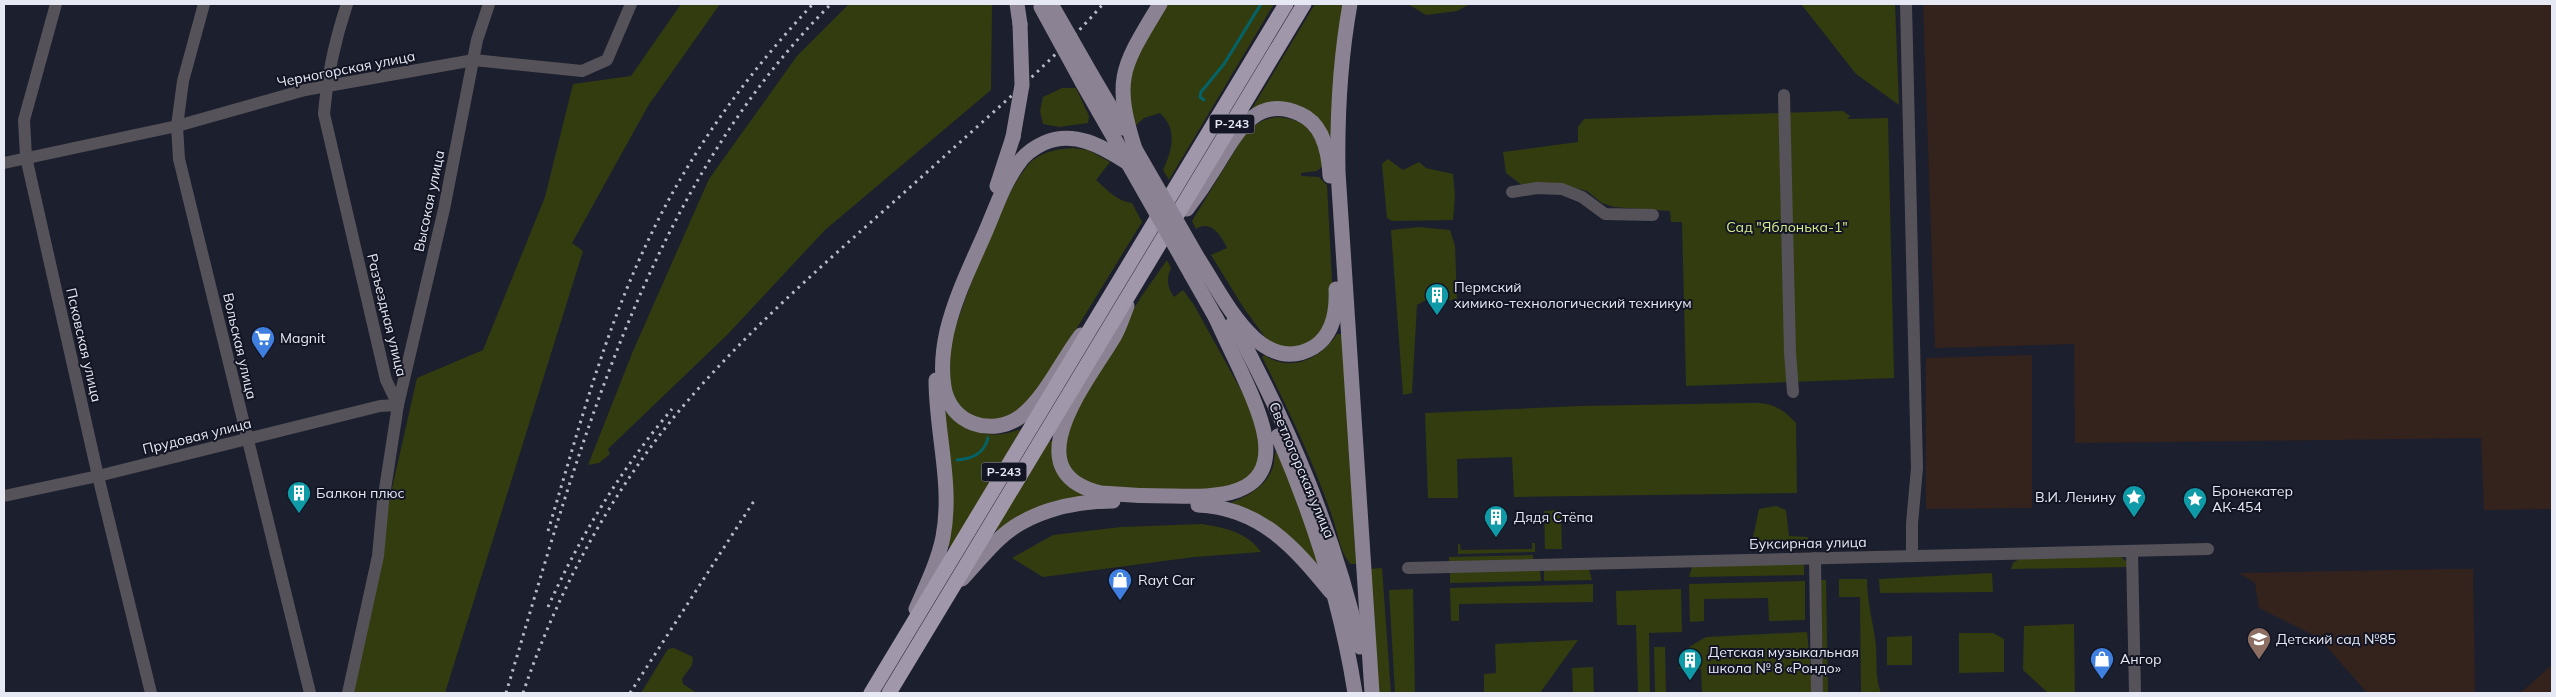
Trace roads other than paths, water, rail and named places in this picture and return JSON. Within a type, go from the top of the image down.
[{"type":"highway","name":"Р-243","points":[[871,693],[1286,4]]},
{"type":"highway","name":"Р-243","points":[[889,693],[1304,4]]},
{"type":"main road","points":[[904,639],[938,557],[944,527],[946,484],[936,383],[941,329],[954,290],[994,194],[1012,137],[1022,85],[1020,24],[1017,4]]},
{"type":"main road","points":[[1135,149],[1124,115],[1122,86],[1131,55],[1160,4]]},
{"type":"main road","points":[[1350,4],[1340,65],[1338,172],[1370,693]]},
{"type":"main road","points":[[1044,5],[1087,78],[1135,149],[1199,260],[1245,328],[1265,348],[1276,353],[1298,353],[1318,344],[1326,336],[1335,315],[1337,292],[1330,170],[1325,144],[1312,122],[1294,111],[1273,109],[1256,114],[1238,130],[1204,186],[1160,244]]},
{"type":"main road","points":[[1087,78],[1128,163]]},
{"type":"main road","points":[[1105,305],[1068,352],[1037,400],[1021,416],[1002,426],[987,428],[972,423],[954,410],[945,394],[942,375],[947,329],[965,280],[1003,192],[1018,163],[1037,147],[1066,138],[1076,138],[1099,146],[1128,163]]},
{"type":"main road","name":"Светлогорская улица","points":[[1128,163],[1254,387],[1293,470],[1311,516],[1336,597],[1355,693]]},
{"type":"main road","name":"Светлогорская улица","points":[[1199,260],[1265,384],[1321,511],[1347,592],[1370,693]]},
{"type":"main road","points":[[1138,280],[1116,332],[1072,405],[1060,432],[1058,447],[1061,462],[1068,475],[1084,487],[1102,493],[1122,495],[1216,497],[1237,492],[1255,478],[1265,456],[1262,427],[1216,318]]},
{"type":"main road","points":[[950,593],[996,541],[1025,522],[1068,506],[1111,501],[1203,505],[1228,510],[1250,518],[1282,537],[1296,550],[1336,597]]},
{"type":"street","name":"Псковская улица","points":[[56,4],[24,120],[26,157],[98,476],[151,693]]},
{"type":"street","name":"Вольская улица","points":[[204,4],[183,81],[177,126],[179,159],[246,439],[310,693]]},
{"type":"street","name":"Разъездная улица","points":[[347,4],[337,36],[326,88],[324,114],[386,380],[398,405]]},
{"type":"street","name":"Высокая улица","points":[[398,405],[444,209],[477,40],[489,4]]},
{"type":"street","name":"Черногорская улица","points":[[4,163],[177,126],[305,90],[326,88],[474,60],[582,71],[607,60],[631,4]]},
{"type":"street","points":[[1906,4],[1917,468],[1912,524],[1912,556]]},
{"type":"street","points":[[1784,95],[1790,352],[1793,392]]},
{"type":"street","points":[[1512,192],[1537,188],[1562,189],[1582,197],[1605,214],[1653,216]]},
{"type":"street","points":[[348,693],[378,556],[383,502],[398,405]]},
{"type":"street","name":"Прудовая улица","points":[[4,496],[98,476],[380,406],[398,405]]},
{"type":"street","name":"Буксирная улица","points":[[1408,568],[2208,549]]},
{"type":"street","points":[[2132,551],[2135,693]]},
{"type":"street","points":[[1815,558],[1817,693]]},
{"type":"waterway","points":[[1204,100],[1200,97],[1201,92],[1224,64],[1261,4]]},
{"type":"waterway","points":[[957,460],[977,455],[984,448],[988,438]]},
{"type":"railway","points":[[548,531],[580,422],[604,350],[631,279],[662,212],[699,148],[720,118],[764,59],[813,4]]},
{"type":"railway","points":[[506,693],[592,417],[626,327],[666,239],[712,156],[767,77],[831,4]]},
{"type":"railway","points":[[523,693],[552,619],[586,549],[627,481],[674,417],[705,381],[771,313],[1028,81],[1103,4]]},
{"type":"railway","points":[[548,607],[574,554],[603,503],[636,455],[672,409]]},
{"type":"railway","points":[[630,693],[754,501]]},
{"type":"place","name":"Пермский химико-технологический техникум","points":[[1437,316]]},
{"type":"place","name":"Magnit","points":[[263,359]]},
{"type":"place","name":"Балкон плюс","points":[[299,514]]},
{"type":"place","name":"В.И. Ленину","points":[[2134,518]]},
{"type":"place","name":"Бронекатер АК-454","points":[[2195,520]]},
{"type":"place","name":"Дядя Стёпа","points":[[1496,538]]},
{"type":"place","name":"Rayt Car","points":[[1120,601]]},
{"type":"place","name":"Детский сад №85","points":[[2259,660]]},
{"type":"place","name":"Ангор","points":[[2102,680]]},
{"type":"place","name":"Детская музыкальная школа № 8 «Рондо»","points":[[1690,681]]},
{"type":"park label","name":"Сад \"Яблонька-1\"","points":[[1787,227]]}]
